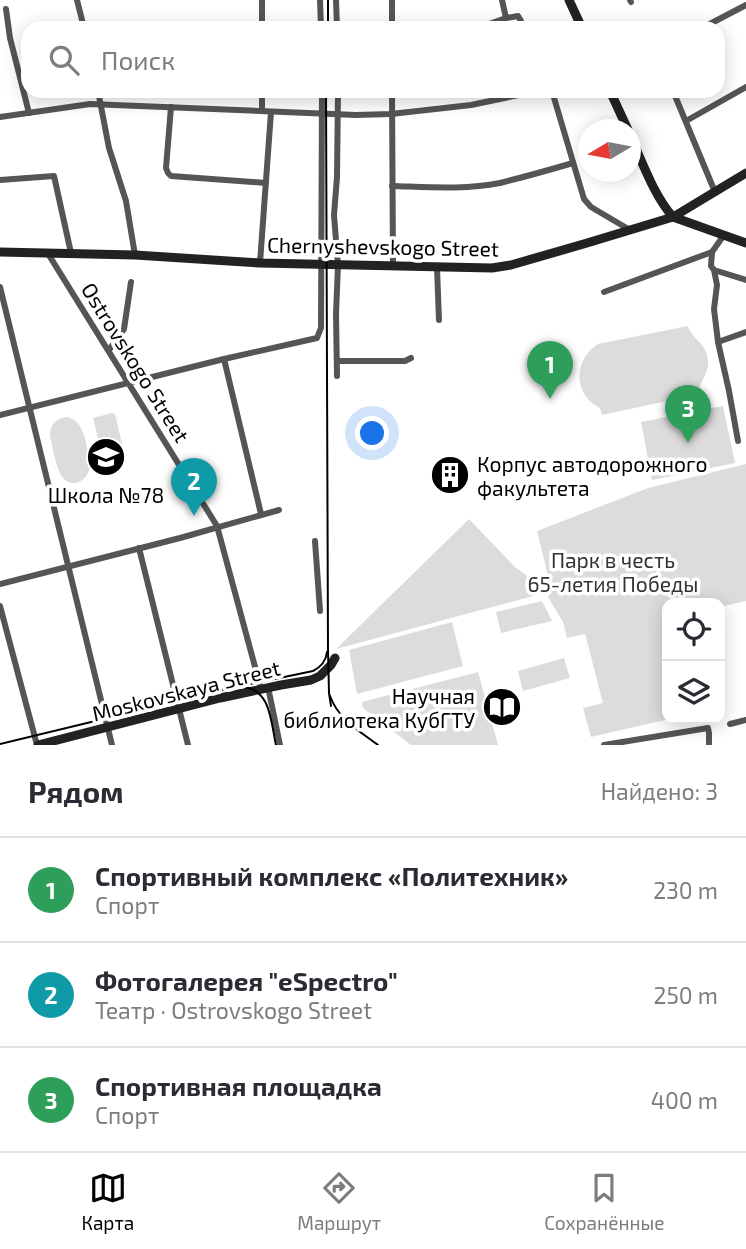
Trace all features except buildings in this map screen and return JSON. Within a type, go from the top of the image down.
[{"type":"street","points":[[77,0],[82,21]]},
{"type":"street","points":[[262,0],[262,21]]},
{"type":"street","points":[[320,0],[321,21]]},
{"type":"street","points":[[336,0],[337,21]]},
{"type":"street","points":[[391,0],[392,21]]},
{"type":"street","points":[[502,0],[506,18]]},
{"type":"street","points":[[569,0],[579,21]]},
{"type":"street","points":[[715,21],[746,5]]},
{"type":"street","points":[[6,9],[21,81]]},
{"type":"street","points":[[498,21],[518,16],[521,21]]},
{"type":"street","points":[[686,121],[746,88]]},
{"type":"street","points":[[25,98],[29,113]]},
{"type":"street","points":[[100,98],[110,148],[126,201],[135,255]]},
{"type":"street","points":[[262,98],[262,111]]},
{"type":"street","points":[[0,415],[317,338],[321,328],[322,98]]},
{"type":"street","points":[[337,376],[338,265],[334,215],[338,98]]},
{"type":"street","points":[[392,98],[393,267]]},
{"type":"street","points":[[0,117],[90,104],[391,114],[471,105],[504,98]]},
{"type":"street","points":[[554,98],[584,199],[591,207],[629,230]]},
{"type":"street","points":[[613,98],[623,119]]},
{"type":"street","points":[[676,98],[715,192]]},
{"type":"street","points":[[171,107],[167,173],[171,176],[265,184]]},
{"type":"street","points":[[260,263],[271,112]]},
{"type":"street","points":[[641,157],[659,196],[673,217],[746,243]]},
{"type":"street","points":[[392,186],[480,186],[573,163]]},
{"type":"street","name":"Chernyshevskogo Street","points":[[0,252],[135,255],[260,263],[492,268],[511,265],[673,217],[746,173]]},
{"type":"street","points":[[0,180],[54,176],[71,253]]},
{"type":"street","points":[[724,235],[712,252],[711,266],[718,285],[714,309],[718,342],[738,441]]},
{"type":"street","name":"Ostrovskogo Street","points":[[47,252],[217,526],[280,745]]},
{"type":"street","points":[[604,292],[712,252]]},
{"type":"street","points":[[437,268],[439,320]]},
{"type":"street","points":[[714,270],[746,281]]},
{"type":"street","points":[[109,349],[124,329],[131,282]]},
{"type":"street","points":[[0,287],[112,745]]},
{"type":"street","points":[[718,342],[746,332]]},
{"type":"street","points":[[337,361],[405,361],[411,358]]},
{"type":"street","points":[[224,359],[261,514]]},
{"type":"street","points":[[0,584],[279,510]]},
{"type":"street","points":[[315,541],[320,611]]},
{"type":"street","points":[[139,548],[188,745]]},
{"type":"street","points":[[0,606],[37,745]]},
{"type":"street","name":"Moskovskaya Street","points":[[37,745],[315,678],[331,665],[335,658]]},
{"type":"street","points":[[730,724],[746,720]]},
{"type":"street","points":[[604,745],[708,727],[709,745]]},
{"type":"green space","points":[[688,326],[707,355],[708,367],[699,394],[602,415],[600,408],[585,395],[581,386],[581,368],[584,359],[598,344]]},
{"type":"green space","points":[[723,406],[735,463],[652,480],[641,422]]},
{"type":"green space","points":[[115,414],[125,456],[104,462],[93,418]]},
{"type":"green space","points":[[66,417],[78,423],[86,442],[90,463],[84,479],[74,483],[65,480],[61,475],[50,437],[54,424]]},
{"type":"green space","name":"Парк в честь 65-летия Победы","points":[[746,464],[746,601],[725,606],[725,598],[662,598],[662,721],[591,737],[583,708],[603,703],[585,634],[567,638],[563,622],[548,597],[551,588],[537,531],[648,488]]},
{"type":"green space","points":[[469,519],[515,567],[541,586],[541,594],[336,649]]},
{"type":"green space","points":[[542,601],[552,621],[501,633],[496,612]]},
{"type":"green space","points":[[452,622],[463,666],[357,694],[349,650]]},
{"type":"green space","points":[[564,658],[570,678],[523,691],[518,671]]},
{"type":"green space","points":[[478,672],[498,745],[411,745],[363,708],[362,702]]},
{"type":"tram line","points":[[328,0],[328,21]]},
{"type":"tram line","points":[[326,98],[328,650],[331,706]]},
{"type":"tram line","points":[[0,744],[313,671],[323,663],[327,652]]},
{"type":"tram line","points":[[243,687],[252,689],[264,700],[271,718],[276,745]]},
{"type":"tram line","points":[[330,696],[338,712],[378,745]]},
{"type":"place","name":"Спортивный комплекс «Политехник»","points":[[550,399]]},
{"type":"place","name":"Спортивная площадка","points":[[688,443]]},
{"type":"place","name":"Школа №78","points":[[106,457]]},
{"type":"place","name":"Корпус автодорожного факультета","points":[[450,475]]},
{"type":"place","name":"Фотогалерея \"eSpectro\"","points":[[194,516]]},
{"type":"place","name":"Научная библиотека КубГТУ","points":[[502,707]]}]
